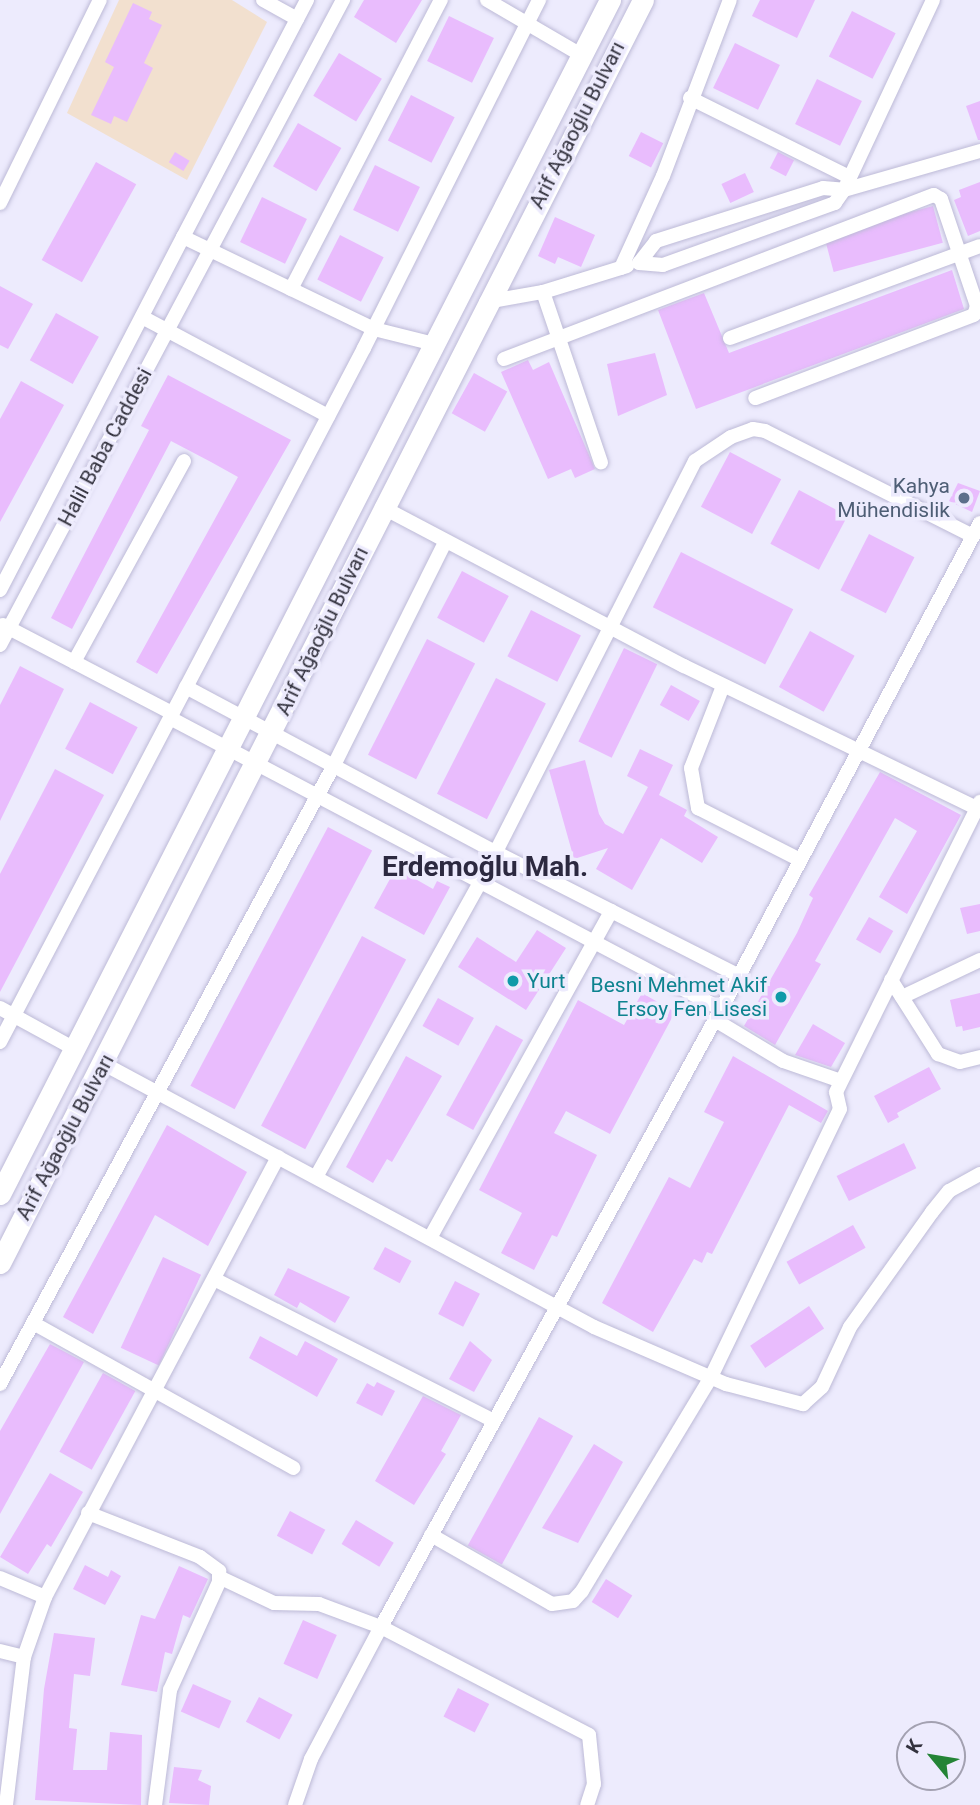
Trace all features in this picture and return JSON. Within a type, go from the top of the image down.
[{"type":"highway","name":"Arif Ağaoğlu Bulvarı","points":[[0,1194],[610,0]]},
{"type":"highway","name":"Arif Ağaoğlu Bulvarı","points":[[0,1263],[257,764],[382,507],[486,302],[643,0]]},
{"type":"street","points":[[0,203],[100,0]]},
{"type":"street","points":[[263,0],[298,19]]},
{"type":"street","points":[[0,590],[307,0]]},
{"type":"street","name":"Halil Baba Caddesi","points":[[0,645],[4,626],[167,330],[342,0]]},
{"type":"street","points":[[291,289],[441,0]]},
{"type":"street","points":[[487,0],[529,21],[581,55]]},
{"type":"street","points":[[0,1042],[374,329],[539,0]]},
{"type":"street","points":[[621,268],[663,176],[690,98],[730,0]]},
{"type":"street","points":[[486,302],[543,292],[639,263],[663,265],[835,203],[933,0]]},
{"type":"street","points":[[690,98],[845,183]]},
{"type":"street","points":[[639,263],[656,241],[823,188],[980,151]]},
{"type":"street","points":[[504,359],[934,195],[946,209],[977,306],[968,321],[755,398]]},
{"type":"street","points":[[183,237],[374,329],[434,344]]},
{"type":"street","points":[[730,338],[980,246]]},
{"type":"street","points":[[543,292],[601,462]]},
{"type":"street","points":[[142,317],[328,416]]},
{"type":"street","points":[[295,1805],[310,1759],[739,976],[855,751],[977,530],[765,431],[753,429],[731,437],[695,461],[482,879],[316,1177]]},
{"type":"street","points":[[74,662],[184,461]]},
{"type":"street","points":[[382,507],[609,627],[855,751],[979,805],[841,1081],[836,1092],[840,1109],[711,1377],[573,1601],[552,1604],[541,1599],[431,1535]]},
{"type":"street","points":[[0,1384],[334,765],[445,541]]},
{"type":"street","points":[[4,626],[74,662],[228,750],[482,879],[595,940],[718,1014],[783,1061],[841,1081]]},
{"type":"street","points":[[723,685],[691,768],[698,808],[798,859]]},
{"type":"street","points":[[186,687],[495,852],[739,976]]},
{"type":"street","points":[[430,1238],[611,911]]},
{"type":"street","points":[[902,997],[980,960]]},
{"type":"street","points":[[891,980],[938,1055],[960,1062],[980,1056]]},
{"type":"street","points":[[0,1008],[75,1049]]},
{"type":"street","points":[[104,1064],[594,1327],[711,1377],[803,1405],[813,1399],[850,1327],[932,1212],[949,1191],[980,1174]]},
{"type":"street","points":[[6,1805],[24,1657],[45,1597],[278,1157]]},
{"type":"street","points":[[214,1279],[494,1421]]},
{"type":"street","points":[[33,1322],[293,1468]]},
{"type":"street","points":[[88,1513],[200,1557],[214,1565],[219,1577],[274,1603],[319,1604],[381,1627],[589,1735],[594,1784],[587,1805]]},
{"type":"street","points":[[155,1805],[170,1690],[219,1577]]},
{"type":"street","points":[[0,1578],[45,1597]]},
{"type":"street","points":[[0,1651],[24,1657]]},
{"type":"shaded area","points":[[119,0],[232,0],[267,22],[187,180],[67,113]]},
{"type":"building","points":[[364,0],[422,0],[396,43],[354,17]]},
{"type":"building","points":[[760,0],[815,0],[797,38],[752,16]]},
{"type":"building","points":[[133,3],[152,12],[149,19],[162,25],[144,63],[153,68],[127,122],[114,116],[111,124],[91,115],[114,67],[105,62]]},
{"type":"building","points":[[852,11],[896,33],[873,79],[829,56]]},
{"type":"building","points":[[449,16],[494,38],[472,83],[427,61]]},
{"type":"building","points":[[735,43],[780,65],[758,110],[713,88]]},
{"type":"building","points":[[339,53],[382,79],[356,122],[313,96]]},
{"type":"building","points":[[817,79],[862,101],[840,146],[795,124]]},
{"type":"building","points":[[411,95],[455,117],[432,163],[388,140]]},
{"type":"building","points":[[980,101],[980,140],[978,140],[966,106]]},
{"type":"building","points":[[298,123],[341,148],[316,191],[273,166]]},
{"type":"building","points":[[641,132],[663,143],[651,167],[629,156]]},
{"type":"building","points":[[175,152],[190,161],[183,171],[169,162]]},
{"type":"building","points":[[778,152],[794,160],[786,176],[770,168]]},
{"type":"building","points":[[96,162],[136,184],[82,282],[42,260]]},
{"type":"building","points":[[375,165],[420,187],[398,232],[353,210]]},
{"type":"building","points":[[745,173],[754,192],[730,203],[721,184]]},
{"type":"building","points":[[980,182],[980,231],[968,236],[954,200],[961,197],[959,190]]},
{"type":"building","points":[[262,197],[307,219],[285,264],[240,242]]},
{"type":"building","points":[[933,206],[943,243],[834,272],[824,235]]},
{"type":"building","points":[[555,217],[595,235],[581,267],[558,257],[555,264],[538,256]]},
{"type":"building","points":[[340,235],[384,257],[361,302],[317,280]]},
{"type":"building","points":[[952,270],[964,309],[696,409],[658,310],[704,293],[729,353]]},
{"type":"building","points":[[0,286],[33,304],[8,349],[0,345]]},
{"type":"building","points":[[56,313],[99,337],[73,384],[30,360]]},
{"type":"building","points":[[655,353],[667,395],[618,416],[607,364]]},
{"type":"building","points":[[528,360],[533,370],[549,362],[595,469],[575,478],[571,469],[548,479],[501,372]]},
{"type":"building","points":[[474,373],[507,391],[485,432],[452,413]]},
{"type":"building","points":[[168,375],[291,440],[157,674],[136,662],[238,477],[211,462],[171,441],[72,629],[51,618],[149,430],[141,426]]},
{"type":"building","points":[[21,381],[64,405],[0,522],[0,419]]},
{"type":"building","points":[[730,452],[781,479],[752,534],[701,507]]},
{"type":"building","name":"Kahya Mühendislik","points":[[958,483],[980,491],[972,512],[949,501]]},
{"type":"building","points":[[799,490],[848,516],[819,570],[770,544]]},
{"type":"building","points":[[869,534],[914,557],[886,613],[840,590]]},
{"type":"building","points":[[681,552],[793,609],[765,664],[653,607]]},
{"type":"building","points":[[462,571],[509,596],[484,643],[437,618]]},
{"type":"building","points":[[531,610],[581,635],[557,682],[507,656]]},
{"type":"building","points":[[810,631],[855,656],[824,712],[779,687]]},
{"type":"building","points":[[427,639],[475,664],[416,779],[368,755]]},
{"type":"building","points":[[624,648],[657,664],[612,758],[578,741]]},
{"type":"building","points":[[20,666],[64,689],[0,821],[0,705]]},
{"type":"building","points":[[496,678],[546,703],[487,819],[437,794]]},
{"type":"building","points":[[671,685],[700,701],[689,721],[660,705]]},
{"type":"building","points":[[90,702],[138,727],[113,774],[65,749]]},
{"type":"building","points":[[640,749],[673,765],[659,795],[687,810],[684,816],[718,837],[702,863],[661,838],[632,890],[596,869],[608,848],[574,859],[549,770],[585,760],[599,814],[605,824],[623,834],[648,787],[627,776]]},
{"type":"building","points":[[55,769],[104,795],[0,992],[0,874]]},
{"type":"building","points":[[880,772],[961,815],[907,914],[879,897],[917,831],[895,818],[815,961],[821,964],[775,1045],[744,1026],[797,933],[813,898],[809,895]]},
{"type":"building","points":[[328,827],[372,850],[235,1109],[190,1086]]},
{"type":"building","points":[[396,868],[433,889],[437,881],[450,887],[424,935],[374,908]]},
{"type":"building","points":[[980,904],[980,931],[967,934],[960,908]]},
{"type":"building","points":[[869,917],[893,931],[880,954],[856,940]]},
{"type":"building","name":"Yurt","points":[[537,930],[566,948],[526,1010],[458,967],[477,937],[516,962]]},
{"type":"building","points":[[362,936],[406,959],[305,1149],[261,1126]]},
{"type":"building","points":[[642,993],[675,1012],[610,1134],[566,1111],[554,1133],[597,1155],[557,1237],[552,1235],[534,1270],[501,1253],[522,1213],[479,1190],[578,1000],[624,1025]]},
{"type":"building","points":[[980,993],[980,1027],[963,1031],[962,1026],[956,1027],[950,1000]]},
{"type":"building","points":[[438,998],[474,1018],[458,1046],[422,1026]]},
{"type":"building","points":[[813,1024],[845,1043],[831,1067],[795,1055]]},
{"type":"building","points":[[496,1025],[523,1040],[473,1130],[446,1115]]},
{"type":"building","points":[[406,1056],[442,1076],[392,1162],[387,1159],[373,1183],[346,1167]]},
{"type":"building","points":[[733,1056],[828,1111],[821,1123],[789,1105],[712,1254],[707,1252],[702,1263],[694,1259],[653,1332],[602,1303],[669,1177],[690,1188],[724,1122],[704,1112]]},
{"type":"building","points":[[929,1067],[941,1089],[897,1113],[899,1117],[888,1123],[874,1096]]},
{"type":"building","points":[[167,1125],[247,1172],[208,1246],[155,1215],[93,1334],[63,1317]]},
{"type":"building","points":[[904,1143],[916,1168],[849,1201],[837,1176]]},
{"type":"building","points":[[853,1225],[866,1248],[799,1285],[787,1262]]},
{"type":"building","points":[[385,1247],[411,1261],[400,1283],[373,1269]]},
{"type":"building","points":[[163,1257],[201,1275],[159,1365],[121,1348]]},
{"type":"building","points":[[288,1268],[350,1297],[335,1323],[300,1302],[297,1308],[274,1295]]},
{"type":"building","points":[[455,1281],[480,1294],[463,1327],[438,1314]]},
{"type":"building","points":[[809,1306],[824,1328],[765,1368],[750,1346]]},
{"type":"building","points":[[260,1336],[297,1356],[305,1341],[338,1359],[317,1397],[249,1358]]},
{"type":"building","points":[[470,1341],[492,1360],[474,1392],[449,1379]]},
{"type":"building","points":[[50,1344],[84,1362],[0,1514],[0,1431]]},
{"type":"building","points":[[103,1373],[135,1391],[92,1470],[59,1452]]},
{"type":"building","points":[[377,1382],[395,1391],[382,1416],[356,1403],[367,1383],[374,1387]]},
{"type":"building","points":[[423,1396],[461,1415],[441,1451],[446,1454],[414,1505],[375,1481]]},
{"type":"building","points":[[539,1417],[573,1436],[502,1564],[468,1546]]},
{"type":"building","points":[[594,1444],[623,1462],[578,1543],[542,1528]]},
{"type":"building","points":[[50,1473],[83,1492],[51,1547],[47,1544],[28,1574],[0,1557]]},
{"type":"building","points":[[290,1511],[325,1530],[312,1555],[277,1536]]},
{"type":"building","points":[[356,1520],[394,1543],[379,1567],[342,1544]]},
{"type":"building","points":[[85,1565],[108,1577],[111,1570],[121,1576],[105,1605],[73,1589]]},
{"type":"building","points":[[179,1566],[208,1579],[190,1618],[183,1615],[172,1654],[165,1652],[157,1692],[121,1685],[141,1615],[155,1619]]},
{"type":"building","points":[[606,1579],[632,1595],[618,1618],[592,1602]]},
{"type":"building","points":[[303,1620],[337,1635],[317,1679],[283,1664]]},
{"type":"building","points":[[54,1633],[95,1638],[90,1676],[74,1674],[69,1728],[77,1729],[73,1770],[107,1770],[110,1732],[142,1735],[141,1805],[35,1800],[44,1689]]},
{"type":"building","points":[[193,1684],[231,1701],[219,1728],[181,1711]]},
{"type":"building","points":[[458,1688],[489,1704],[475,1732],[443,1717]]},
{"type":"building","points":[[259,1697],[293,1715],[279,1740],[246,1722]]},
{"type":"building","points":[[174,1767],[202,1770],[198,1780],[211,1786],[209,1805],[169,1803]]},
{"type":"place","name":"Kahya Mühendislik","points":[[964,498]]},
{"type":"place","name":"Yurt","points":[[513,981]]},
{"type":"place","name":"Besni Mehmet Akif Ersoy Fen Lisesi","points":[[781,997]]},
{"type":"district","name":"Erdemoğlu Mah.","points":[[485,867]]}]
